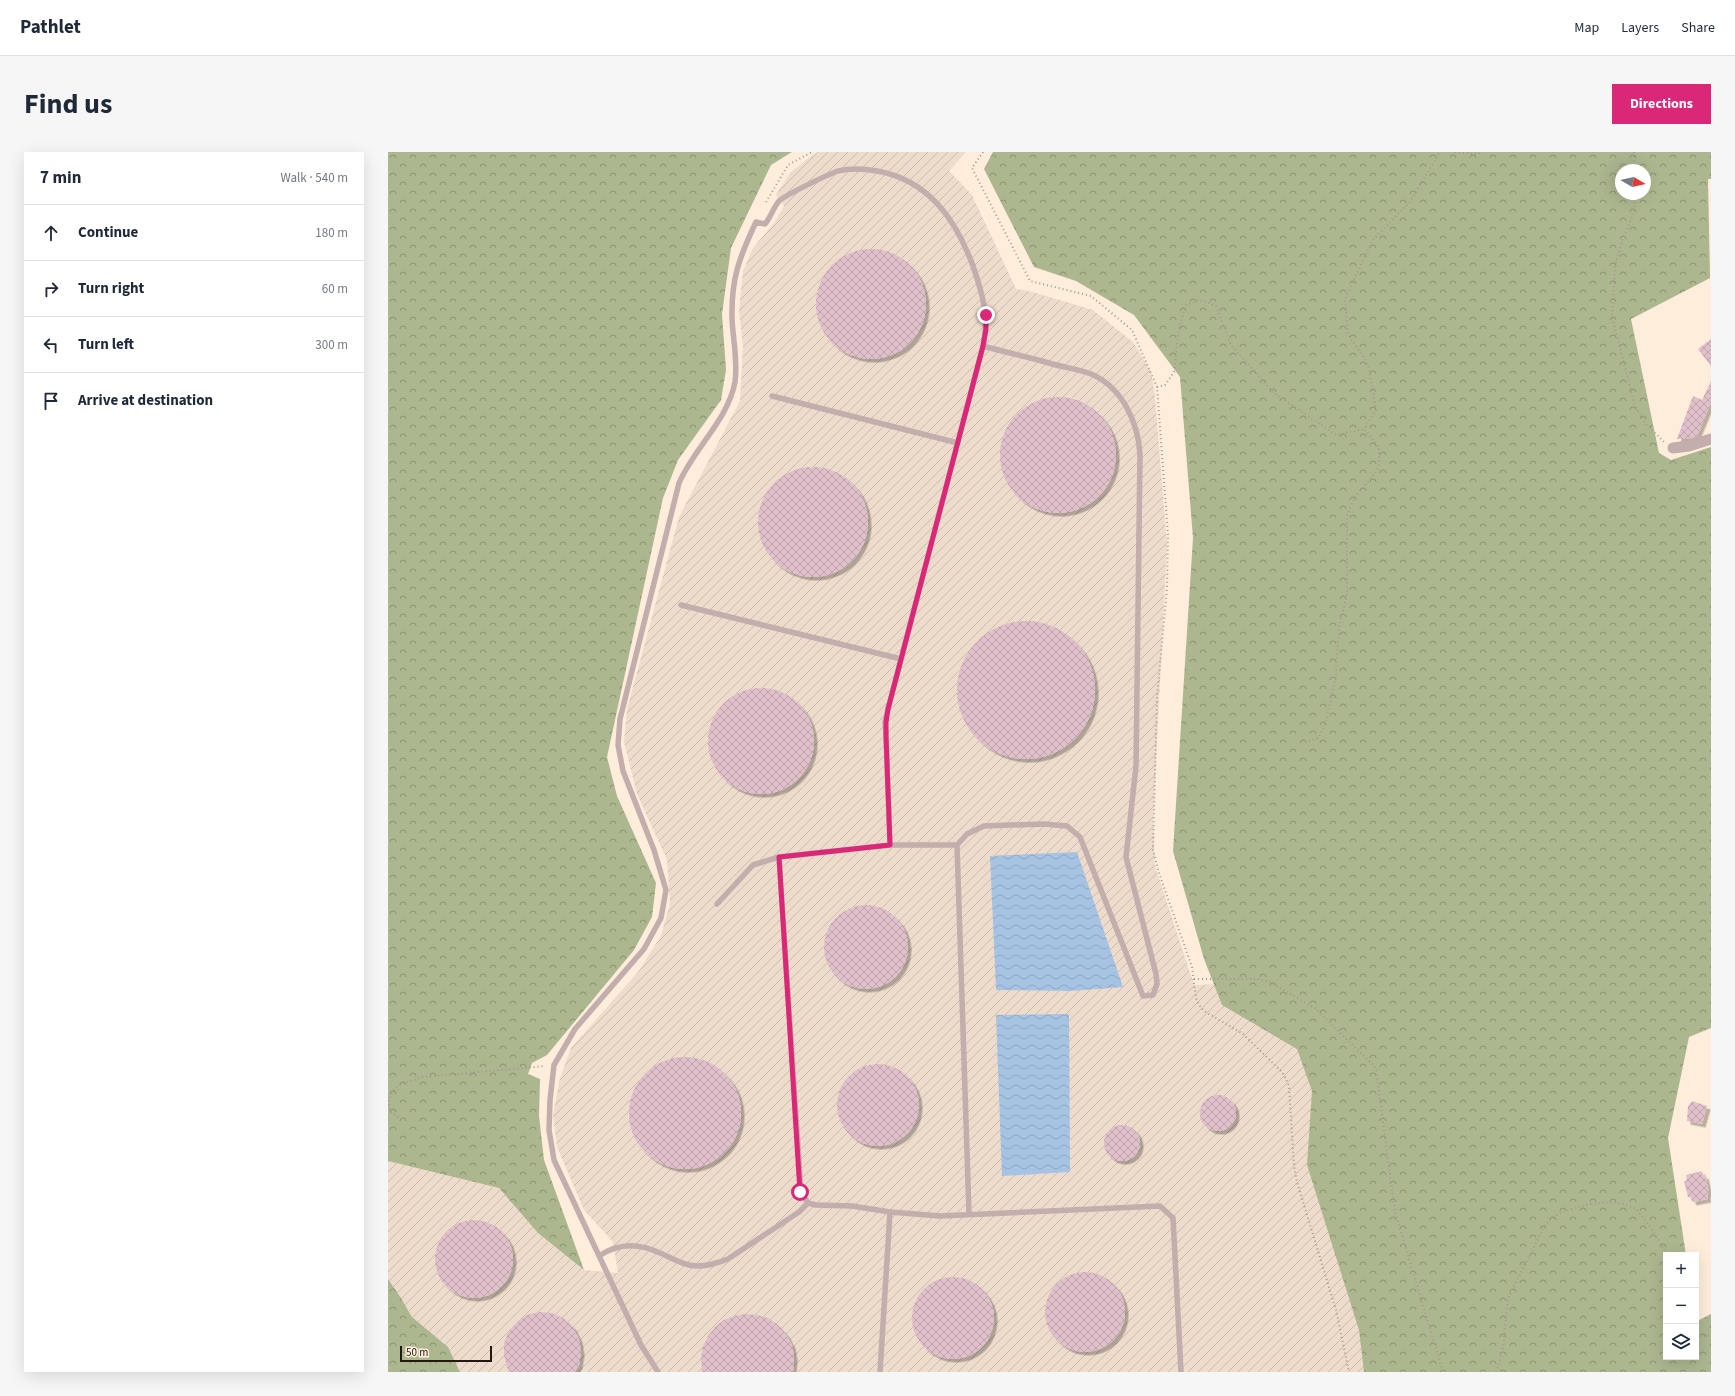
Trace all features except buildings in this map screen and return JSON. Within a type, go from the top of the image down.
[{"type":"street","points":[[1673,448],[1689,446],[1711,440]]},
{"type":"lane","points":[[658,1372],[640,1344],[554,1160],[549,1130],[550,1100],[554,1065],[575,1029],[644,949],[661,918],[666,890],[654,850],[623,770],[618,745],[620,719],[679,483],[685,469],[730,400],[735,383],[736,353],[732,320],[734,284],[740,255],[756,222],[764,224],[780,200],[820,178],[838,171],[855,169],[870,170],[901,178],[915,184],[941,207],[951,220],[970,258],[982,293],[986,315],[986,329],[983,346],[901,659],[886,722],[890,845]]},
{"type":"lane","points":[[969,1214],[957,845],[967,834],[984,826],[1044,824],[1067,826],[1080,837],[1142,996],[1153,995],[1158,984],[1126,857],[1136,766],[1139,440],[1130,413],[1123,402],[1113,390],[1091,374],[983,346]]},
{"type":"lane","points":[[772,396],[958,443]]},
{"type":"lane","points":[[681,605],[901,659]]},
{"type":"lane","points":[[718,904],[754,865],[779,857],[890,845],[957,845]]},
{"type":"lane","points":[[779,857],[800,1192],[808,1203],[816,1205],[852,1206],[890,1212],[940,1216],[1160,1206],[1173,1218],[1181,1372]]},
{"type":"lane","points":[[599,1256],[608,1250],[626,1245],[658,1252],[689,1265],[703,1266],[716,1264],[728,1259],[799,1212],[808,1203]]},
{"type":"lane","points":[[880,1372],[890,1212]]},
{"type":"path","points":[[773,189],[788,165],[812,152]]},
{"type":"path","points":[[983,152],[972,168],[1030,281],[1091,296],[1132,330],[1157,387],[1168,535],[1167,588],[1158,690],[1153,850],[1173,916],[1186,946],[1192,967],[1196,998],[1204,1011],[1243,1034],[1282,1072],[1289,1086],[1294,1166],[1297,1182],[1336,1310],[1349,1372]]},
{"type":"path","points":[[1157,387],[1165,385],[1174,372],[1179,327],[1186,305],[1200,300],[1216,306],[1231,345],[1274,393],[1336,435],[1364,428],[1376,410],[1368,364],[1348,334],[1345,299],[1372,241],[1409,203],[1440,152]]},
{"type":"path","points":[[1455,152],[1478,154],[1480,152]]},
{"type":"path","points":[[1634,152],[1634,164]]},
{"type":"path","points":[[1634,200],[1635,211],[1623,238],[1615,266],[1612,318],[1635,406],[1646,424],[1667,445],[1673,448]]},
{"type":"path","points":[[1309,741],[1318,738],[1325,725],[1336,676],[1339,627],[1347,595],[1347,516],[1354,498],[1373,476],[1379,466],[1379,447],[1364,428]]},
{"type":"path","points":[[1194,980],[1259,979],[1272,983],[1316,1009],[1374,1065],[1376,1069],[1395,1212],[1443,1372]]},
{"type":"path","points":[[402,1119],[391,1112],[389,1106],[392,1094],[399,1085],[423,1077],[554,1065]]},
{"type":"path","points":[[1496,1372],[1504,1338],[1508,1296],[1544,1227],[1551,1219],[1559,1214],[1588,1204],[1618,1202],[1627,1204],[1637,1210],[1665,1252]]},
{"type":"path","points":[[1699,1335],[1711,1335]]},
{"type":"shaded area","points":[[818,152],[966,152],[949,171],[972,195],[1016,289],[1029,291],[1093,310],[1133,342],[1151,372],[1155,397],[1167,545],[1153,819],[1155,866],[1194,985],[1261,982],[1312,1011],[1438,1372],[460,1372],[448,1347],[412,1317],[388,1279],[388,1161],[499,1188],[538,1233],[584,1270],[618,1273],[613,1242],[584,1210],[557,1147],[553,1115],[560,1078],[571,1048],[638,972],[661,936],[670,903],[667,860],[637,794],[624,742],[627,709],[679,517],[740,401],[743,346],[739,311],[743,271],[753,248],[774,223],[784,206],[776,195],[790,173]]},
{"type":"green space","points":[[388,152],[792,152],[771,165],[731,248],[722,314],[726,370],[721,400],[678,460],[663,498],[607,757],[617,796],[656,883],[652,917],[634,950],[547,1055],[532,1063],[528,1074],[540,1079],[539,1116],[544,1160],[584,1270],[538,1233],[499,1188],[388,1161]]},
{"type":"green space","points":[[993,152],[1711,152],[1711,179],[1708,179],[1710,278],[1631,319],[1659,453],[1671,460],[1711,447],[1711,1028],[1689,1037],[1668,1138],[1686,1252],[1663,1252],[1663,1360],[1699,1360],[1699,1320],[1711,1314],[1711,1372],[1364,1372],[1359,1330],[1307,1165],[1312,1091],[1297,1049],[1222,1005],[1204,959],[1173,851],[1193,538],[1180,377],[1134,315],[1076,281],[1034,267],[984,169]]},
{"type":"green space","points":[[388,1279],[412,1317],[448,1347],[460,1372],[388,1372]]},
{"type":"water","points":[[1077,852],[1123,987],[1070,991],[996,990],[990,856]]},
{"type":"water","points":[[1069,1014],[1070,1172],[1002,1176],[996,1015]]},
{"type":"route","points":[[800,1192],[779,857],[890,845],[886,736],[888,709],[983,346],[986,329],[986,315]]}]
